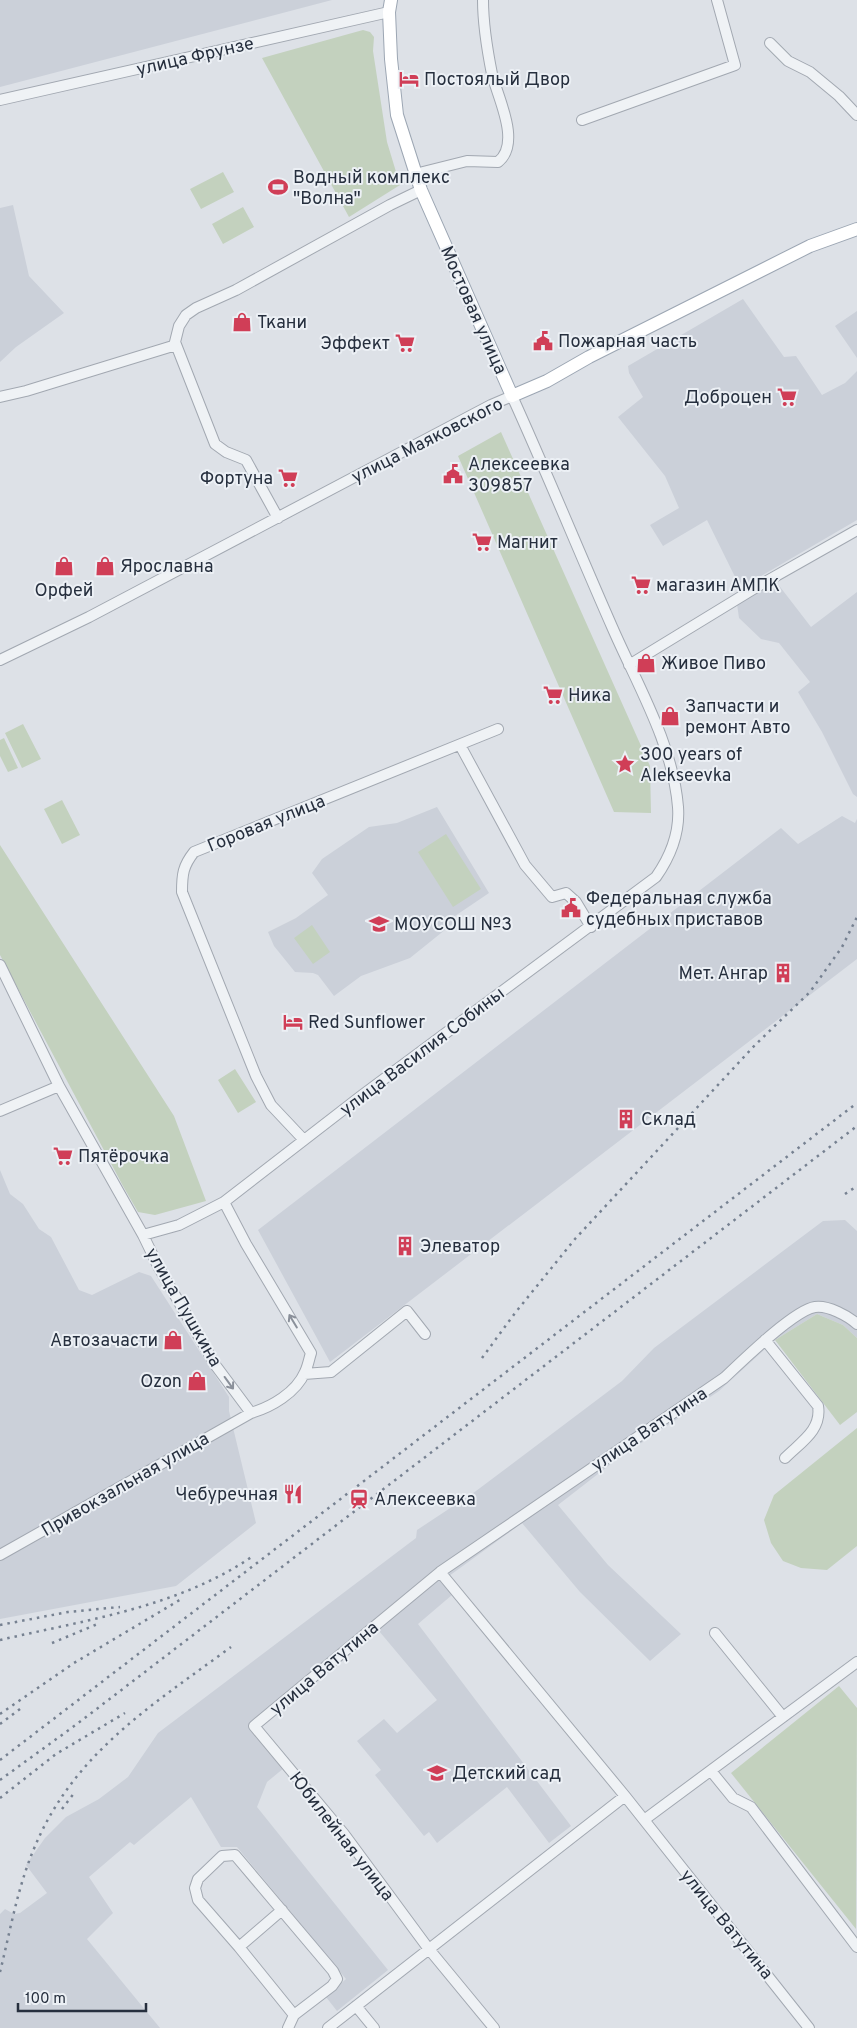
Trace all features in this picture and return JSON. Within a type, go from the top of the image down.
[{"type":"main road","name":"Мостовая улица","points":[[390,6],[391,59],[397,115],[415,174],[512,396]]},
{"type":"main road","name":"улица Маяковского","points":[[512,396],[547,381],[588,357],[810,246],[855,228]]},
{"type":"street","points":[[415,174],[467,161],[498,162],[504,157],[508,142],[506,114],[491,67],[484,30],[483,0]]},
{"type":"street","points":[[582,120],[735,65],[717,0]]},
{"type":"street","name":"улица Фрунзе","points":[[0,100],[390,6]]},
{"type":"street","points":[[770,43],[788,61],[810,72],[839,96],[857,115]]},
{"type":"street","points":[[278,518],[246,460],[226,452],[215,444],[176,345],[176,335],[182,320],[196,308],[236,290],[390,204],[421,190]]},
{"type":"street","points":[[0,397],[26,391],[176,345]]},
{"type":"street","name":"улица Маяковского","points":[[0,660],[89,617],[482,409],[512,396]]},
{"type":"street","name":"Мостовая улица","points":[[512,396],[547,472],[660,734],[673,775]]},
{"type":"street","points":[[629,665],[752,590],[857,530]]},
{"type":"street","name":"Горовая улица","points":[[304,1140],[271,1105],[256,1076],[182,892],[182,877],[186,862],[194,852],[498,729]]},
{"type":"street","points":[[460,745],[525,865],[552,898],[566,893],[576,902],[590,927]]},
{"type":"street","name":"улица Василия Собины","points":[[143,1235],[179,1225],[224,1202],[537,965],[656,878],[674,847],[678,809],[673,775]]},
{"type":"street","name":"улица Пушкина","points":[[0,965],[59,1086],[143,1235],[158,1266],[216,1366],[251,1412]]},
{"type":"street","points":[[0,1111],[59,1086]]},
{"type":"street","points":[[224,1202],[242,1237],[311,1353],[304,1374],[287,1394],[264,1409],[251,1412]]},
{"type":"street","name":"улица Ватутина","points":[[254,1726],[440,1572],[724,1378],[765,1340],[802,1312],[816,1306],[846,1315],[857,1324]]},
{"type":"street","points":[[304,1374],[331,1372],[407,1311],[426,1334]]},
{"type":"street","points":[[765,1340],[818,1406],[820,1417],[815,1428],[786,1458]]},
{"type":"street","name":"Привокзальная улица","points":[[0,1555],[251,1412]]},
{"type":"street","name":"улица Ватутина","points":[[440,1572],[625,1796],[810,2028]]},
{"type":"street","points":[[714,1633],[783,1718]]},
{"type":"street","points":[[644,1820],[857,1662]]},
{"type":"street","name":"Юбилейная улица","points":[[254,1726],[344,1834],[428,1948],[494,2028]]},
{"type":"street","points":[[711,1771],[733,1798],[751,1807],[857,1947]]},
{"type":"street","points":[[328,2028],[625,1796]]},
{"type":"street","points":[[288,2028],[294,2015],[332,1986],[337,1979],[334,1971],[235,1855],[222,1856],[198,1879],[195,1888],[198,1900],[294,2015]]},
{"type":"street","points":[[239,1947],[282,1910]]},
{"type":"street","points":[[356,2006],[374,2028]]},
{"type":"shaded area","points":[[0,0],[332,0],[0,87]]},
{"type":"shaded area","points":[[13,205],[29,276],[64,313],[16,347],[0,362],[0,208]]},
{"type":"shaded area","points":[[743,299],[784,357],[796,356],[822,395],[845,383],[857,371],[857,520],[744,586],[738,583],[707,520],[663,546],[650,525],[679,508],[665,476],[618,417],[643,397],[629,373],[628,366]]},
{"type":"shaded area","points":[[857,311],[857,358],[835,326]]},
{"type":"shaded area","points":[[774,579],[811,627],[857,592],[857,797],[853,794],[822,732],[798,692],[810,682],[779,643],[761,639],[739,618],[737,604]]},
{"type":"shaded area","points":[[437,807],[489,893],[455,916],[456,921],[410,958],[361,976],[334,996],[318,975],[295,972],[274,946],[268,932],[296,918],[328,895],[312,873],[322,859],[369,827],[397,823]]},
{"type":"shaded area","name":"Элеватор","points":[[842,816],[855,823],[857,819],[857,959],[330,1362],[258,1230],[781,828],[798,844]]},
{"type":"shaded area","points":[[0,1170],[10,1194],[23,1204],[39,1229],[51,1237],[79,1290],[92,1295],[139,1272],[151,1276],[229,1397],[229,1411],[256,1523],[176,1586],[0,1619]]},
{"type":"shaded area","points":[[845,1220],[857,1231],[857,1338],[843,1325],[817,1314],[775,1340],[719,1391],[616,1460],[558,1505],[608,1565],[681,1634],[650,1661],[580,1592],[522,1523],[449,1576],[459,1589],[418,1624],[571,1826],[549,1843],[507,1787],[437,1843],[429,1832],[424,1836],[375,1775],[381,1770],[357,1741],[384,1719],[397,1733],[437,1700],[379,1631],[256,1731],[284,1768],[267,1782],[257,1807],[388,1970],[337,2011],[326,1997],[346,1979],[237,1847],[221,1847],[191,1797],[134,1845],[130,1842],[89,1877],[113,1913],[87,1939],[160,2028],[0,2028],[0,1914],[5,1909],[14,1914],[20,1913],[47,1893],[26,1865],[45,1838],[66,1817],[99,1799],[128,1777],[158,1733],[416,1538],[417,1530],[476,1491],[622,1381],[654,1348],[823,1221]]},
{"type":"green space","points":[[363,30],[370,32],[374,37],[373,51],[387,142],[400,185],[349,217],[262,58]]},
{"type":"green space","points":[[223,172],[234,192],[201,209],[190,189]]},
{"type":"green space","points":[[243,207],[254,227],[223,244],[212,224]]},
{"type":"green space","points":[[501,432],[650,766],[651,813],[614,812],[458,456]]},
{"type":"green space","points":[[23,724],[41,759],[22,768],[5,733]]},
{"type":"green space","points":[[4,738],[18,768],[8,772],[0,756],[0,740]]},
{"type":"green space","points":[[62,800],[80,835],[62,844],[44,809]]},
{"type":"green space","points":[[446,834],[481,889],[453,907],[418,852]]},
{"type":"green space","points":[[0,845],[174,1116],[206,1201],[155,1215],[138,1212],[0,955]]},
{"type":"green space","points":[[312,925],[330,952],[313,964],[294,938]]},
{"type":"green space","points":[[235,1069],[256,1102],[238,1113],[218,1080]]},
{"type":"green space","points":[[817,1314],[843,1325],[857,1338],[857,1412],[840,1425],[775,1340]]},
{"type":"green space","points":[[857,1428],[857,1546],[827,1570],[801,1568],[783,1561],[771,1543],[764,1520],[774,1495]]},
{"type":"green space","points":[[839,1686],[857,1708],[856,1929],[731,1773]]},
{"type":"railway","points":[[482,1358],[515,1313],[575,1239],[755,1045],[810,992],[842,947],[857,917]]},
{"type":"railway","points":[[0,1760],[857,1103]]},
{"type":"railway","points":[[0,1780],[77,1724],[857,1126]]},
{"type":"railway","points":[[845,1194],[857,1186]]},
{"type":"railway","points":[[0,1640],[131,1610],[163,1600],[194,1588],[253,1556]]},
{"type":"railway","points":[[0,1714],[74,1663],[183,1598]]},
{"type":"railway","points":[[0,1625],[68,1612],[120,1607]]},
{"type":"railway","points":[[52,1643],[100,1623]]},
{"type":"railway","points":[[0,1972],[27,1866],[49,1817],[69,1786],[92,1759],[143,1712],[231,1647]]},
{"type":"railway","points":[[0,1724],[24,1706]]},
{"type":"railway","points":[[0,1798],[56,1754],[125,1713]]},
{"type":"railway","points":[[62,1809],[75,1792]]},
{"type":"place","name":"Постоялый Двор","points":[[409,79]]},
{"type":"place","name":"Водный комплекс \"Волна\"","points":[[278,187]]},
{"type":"place","name":"Ткани","points":[[242,322]]},
{"type":"place","name":"Пожарная часть","points":[[543,341]]},
{"type":"place","name":"Эффект","points":[[405,343]]},
{"type":"place","name":"Доброцен","points":[[787,397]]},
{"type":"place","name":"Алексеевка 309857","points":[[453,474]]},
{"type":"place","name":"Фортуна","points":[[288,478]]},
{"type":"place","name":"Магнит","points":[[482,542]]},
{"type":"place","name":"Орфей","points":[[64,566]]},
{"type":"place","name":"Ярославна","points":[[105,566]]},
{"type":"place","name":"магазин АМПК","points":[[641,585]]},
{"type":"place","name":"Живое Пиво","points":[[646,663]]},
{"type":"place","name":"Ника","points":[[553,695]]},
{"type":"place","name":"Запчасти и ремонт Авто","points":[[670,716]]},
{"type":"place","name":"300 years of Alekseevka","points":[[625,764]]},
{"type":"place","name":"Федеральная служба судебных приставов","points":[[571,908]]},
{"type":"place","name":"МОУСОШ №3","points":[[379,924]]},
{"type":"place","name":"Мет. Ангар","points":[[783,973]]},
{"type":"place","name":"Red Sunflower","points":[[293,1022]]},
{"type":"place","name":"Склад","points":[[626,1119]]},
{"type":"place","name":"Пятёрочка","points":[[63,1156]]},
{"type":"place","name":"Элеватор","points":[[405,1246]]},
{"type":"place","name":"Автозачасти","points":[[173,1340]]},
{"type":"place","name":"Ozon","points":[[197,1381]]},
{"type":"place","name":"Чебуречная","points":[[293,1494]]},
{"type":"place","name":"Алексеевка","points":[[359,1499]]},
{"type":"place","name":"Детский сад","points":[[437,1773]]}]
